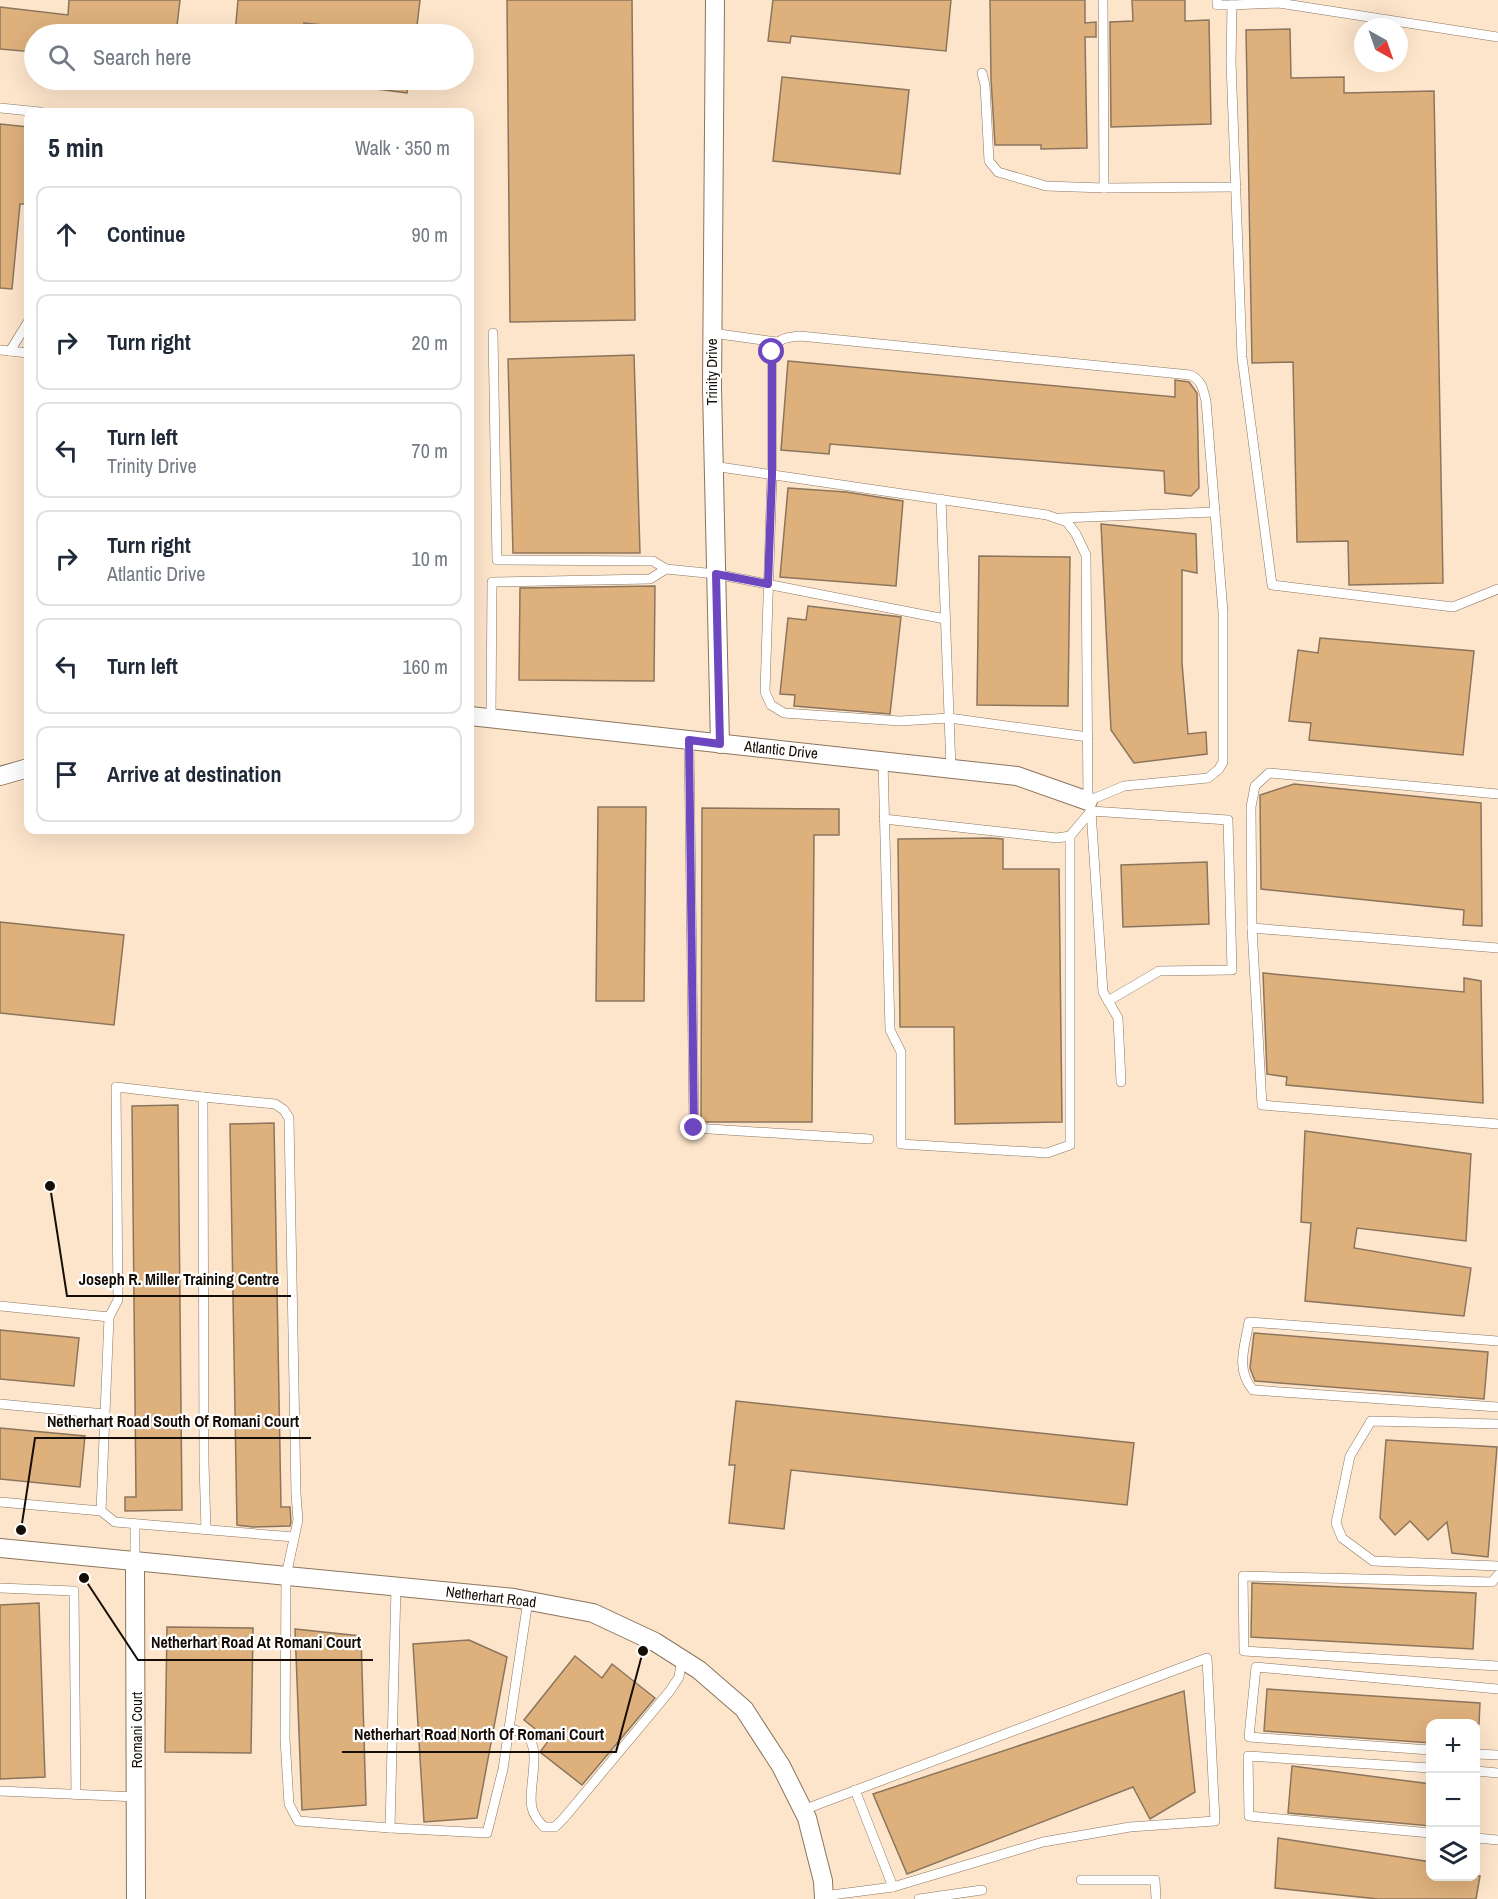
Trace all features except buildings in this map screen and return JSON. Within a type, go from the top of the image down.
[{"type":"street","name":"Trinity Drive","points":[[715,0],[712,333],[720,744]]},
{"type":"street","name":"Atlantic Drive","points":[[474,716],[1017,776],[1090,806]]},
{"type":"street","points":[[0,776],[24,769]]},
{"type":"street","name":"Netherhart Road","points":[[0,1548],[528,1600],[593,1613],[655,1642],[682,1659],[699,1670],[744,1709],[781,1766],[807,1818],[823,1881],[824,1897]]},
{"type":"street","name":"Romani Court","points":[[135,1562],[136,1899]]},
{"type":"lane","points":[[1103,0],[1104,188]]},
{"type":"lane","points":[[1217,0],[1217,5],[1279,2],[1498,37]]},
{"type":"lane","points":[[1232,5],[1231,62],[1242,357],[1272,585],[1453,607],[1498,589]]},
{"type":"lane","points":[[982,73],[985,85],[989,161],[998,172],[1046,186],[1236,187]]},
{"type":"lane","points":[[0,108],[24,110]]},
{"type":"lane","points":[[5,351],[24,327]]},
{"type":"lane","points":[[493,333],[497,560],[653,561],[666,569],[716,574],[945,619]]},
{"type":"lane","points":[[712,333],[777,342]]},
{"type":"lane","points":[[883,761],[890,1030],[901,1052],[901,1144],[1047,1153],[1070,1144],[1070,836],[1090,806],[1124,786],[1208,778],[1219,769],[1223,762],[1223,612],[1206,401],[1203,388],[1197,378],[1190,375],[800,336],[783,338],[777,342],[772,352],[772,475],[765,692],[771,705],[784,713],[900,721],[949,718],[1088,737]]},
{"type":"lane","points":[[5,351],[24,353]]},
{"type":"lane","points":[[713,466],[1047,515],[1067,522],[1076,534],[1086,555],[1090,806],[1103,992],[1118,1018],[1121,1082]]},
{"type":"lane","points":[[940,499],[951,769]]},
{"type":"lane","points":[[1056,518],[1215,512]]},
{"type":"lane","points":[[491,718],[492,582],[650,579],[666,569]]},
{"type":"lane","points":[[689,740],[694,1128],[869,1139]]},
{"type":"lane","points":[[1498,794],[1269,773],[1255,786],[1251,807],[1252,928],[1262,1105],[1498,1124]]},
{"type":"lane","points":[[1090,806],[1228,820],[1232,970],[1160,971],[1108,1001]]},
{"type":"lane","points":[[884,819],[1057,838],[1070,836]]},
{"type":"lane","points":[[1252,928],[1498,948]]},
{"type":"lane","points":[[101,1511],[109,1317],[118,1300],[116,1087],[275,1104],[284,1110],[289,1118],[298,1520],[286,1576],[285,1739],[289,1803],[298,1821],[487,1833],[502,1769],[528,1600]]},
{"type":"lane","points":[[203,1097],[206,1530]]},
{"type":"lane","points":[[0,1306],[109,1317]]},
{"type":"lane","points":[[1498,1341],[1249,1322],[1242,1367],[1245,1381],[1253,1390],[1498,1407]]},
{"type":"lane","points":[[0,1404],[105,1414]]},
{"type":"lane","points":[[1498,1424],[1371,1421],[1350,1456],[1336,1523],[1342,1538],[1373,1561],[1498,1566]]},
{"type":"lane","points":[[0,1502],[101,1511],[115,1522],[294,1537]]},
{"type":"lane","points":[[135,1524],[135,1562]]},
{"type":"lane","points":[[1498,1575],[1492,1582],[1244,1576],[1244,1652],[1498,1666]]},
{"type":"lane","points":[[390,1828],[396,1587]]},
{"type":"lane","points":[[0,1588],[74,1591],[76,1795]]},
{"type":"lane","points":[[803,1810],[1207,1658],[1215,1821],[1130,1827],[1043,1842],[893,1887],[824,1897]]},
{"type":"lane","points":[[509,1728],[526,1736],[532,1744],[534,1777],[531,1806],[536,1820],[544,1827],[555,1827],[669,1692],[679,1677],[682,1659]]},
{"type":"lane","points":[[1426,1750],[1249,1737],[1256,1667],[1498,1689]]},
{"type":"lane","points":[[1480,1754],[1498,1755]]},
{"type":"lane","points":[[1426,1768],[1248,1756],[1250,1816],[1426,1833]]},
{"type":"lane","points":[[1480,1771],[1498,1773]]},
{"type":"lane","points":[[855,1790],[893,1887]]},
{"type":"lane","points":[[0,1791],[137,1797]]},
{"type":"lane","points":[[1480,1838],[1498,1840]]},
{"type":"lane","points":[[1081,1880],[1155,1880],[1156,1899]]},
{"type":"lane","points":[[919,1899],[982,1890]]},
{"type":"shaded area","points":[[0,0],[1498,0],[1498,1899],[0,1899]]},
{"type":"place","name":"Joseph R. Miller Training Centre","points":[[50,1186]]},
{"type":"place","name":"Netherhart Road South Of Romani Court","points":[[21,1530]]},
{"type":"place","name":"Netherhart Road At Romani Court","points":[[84,1578]]},
{"type":"place","name":"Netherhart Road North Of Romani Court","points":[[643,1651]]},
{"type":"route","points":[[694,1128],[689,740],[720,744],[716,574],[768,584],[772,475],[772,352]]}]
